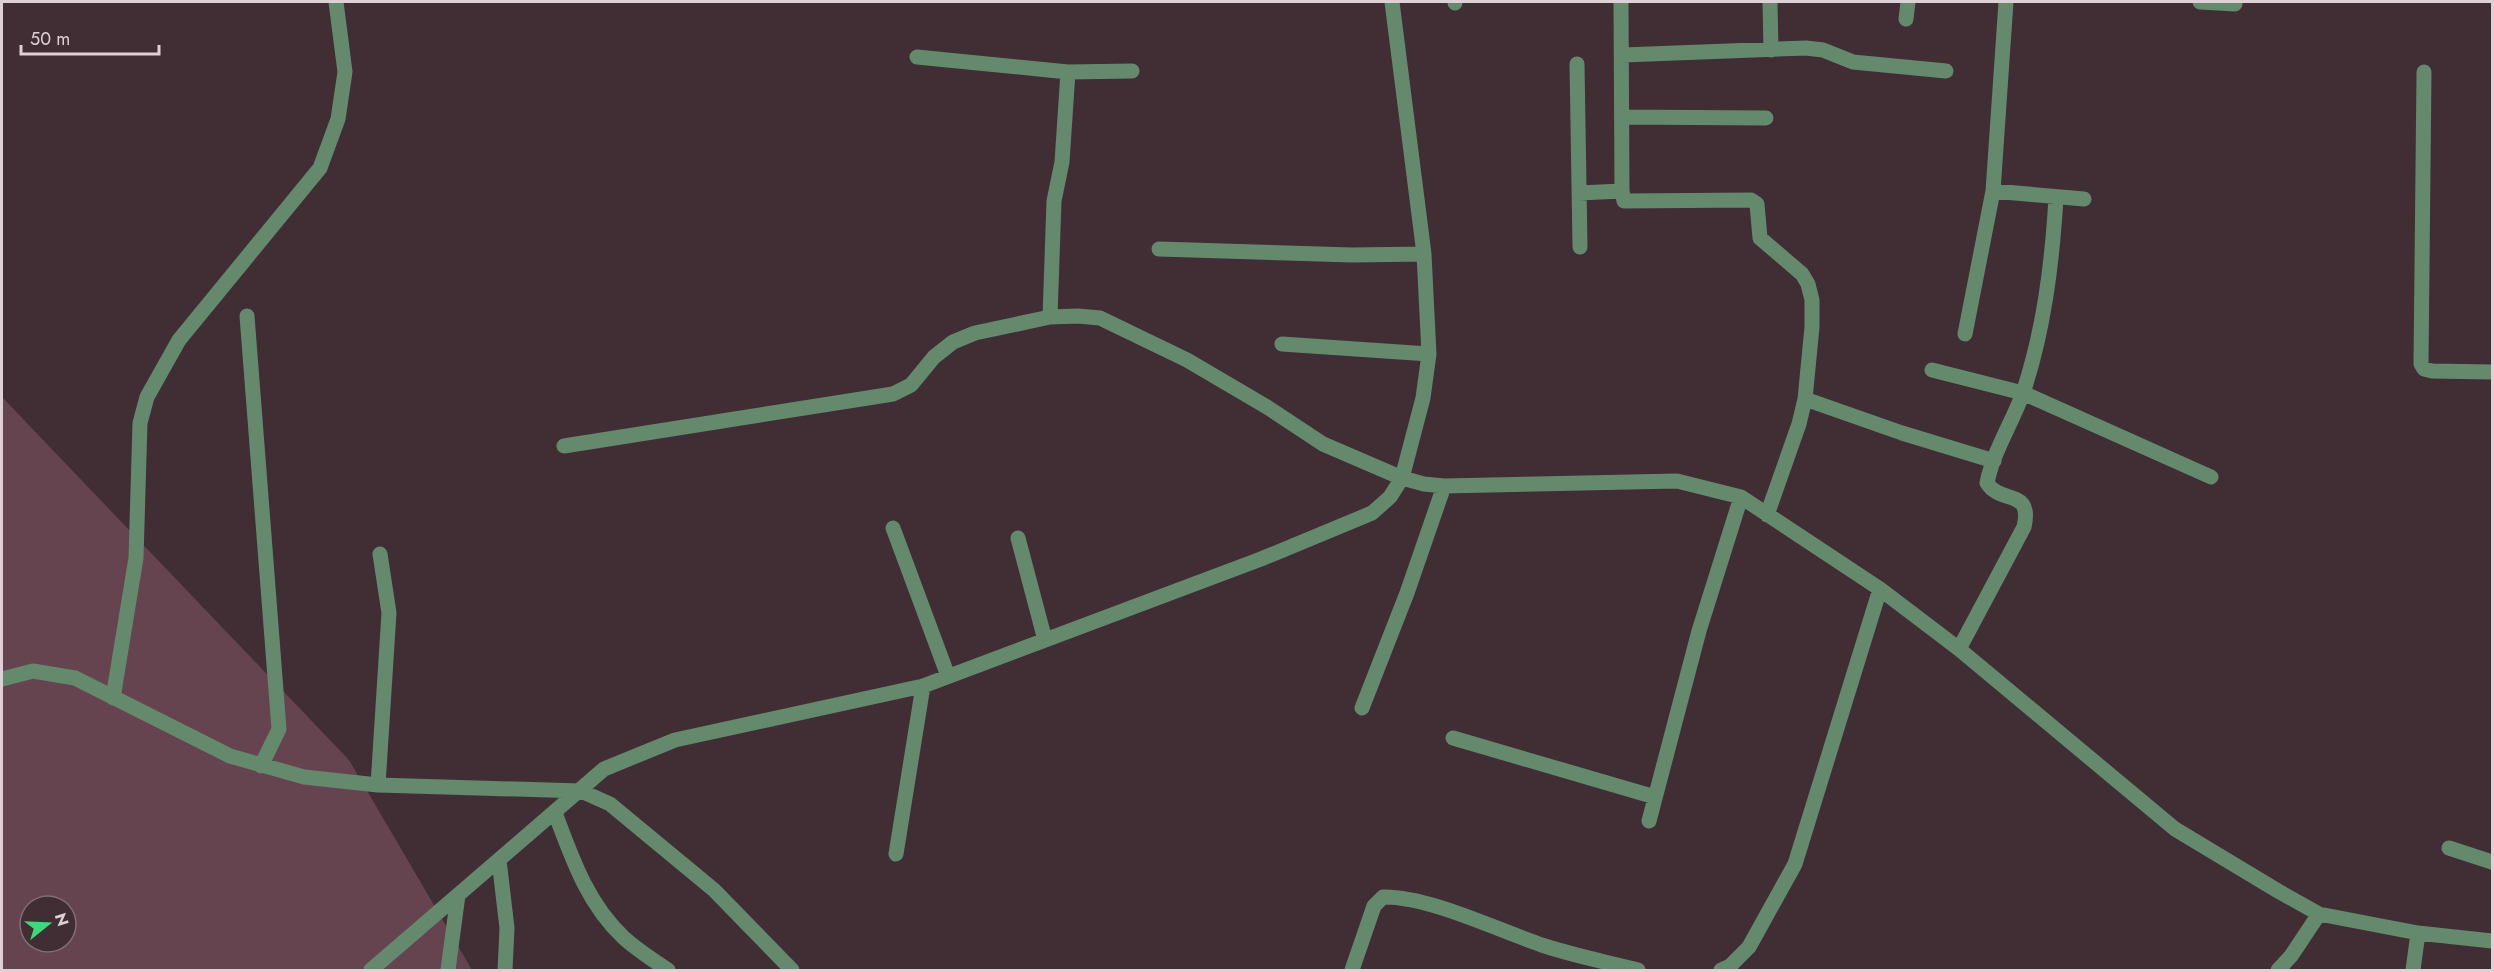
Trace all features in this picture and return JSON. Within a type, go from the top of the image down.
[{"type":"street","points":[[113,698],[136,558],[140,423],[147,397],[179,340],[320,168],[338,119],[345,72],[336,2]]},
{"type":"street","points":[[371,970],[604,769],[675,740],[923,686],[1261,559],[1372,513],[1390,497],[1402,478],[1422,398],[1429,354],[1424,254],[1392,2]]},
{"type":"street","points":[[1621,2],[1622,191],[1624,201],[1751,200],[1757,204],[1760,238],[1802,274],[1808,284],[1812,300],[1812,327],[1805,399],[1799,424],[1767,515]]},
{"type":"street","points":[[1770,2],[1771,50]]},
{"type":"street","points":[[1906,19],[1908,2]]},
{"type":"street","points":[[1965,334],[1993,192],[2006,2]]},
{"type":"street","points":[[2200,2],[2235,4]]},
{"type":"street","points":[[1623,55],[1806,48],[1823,50],[1853,62],[1946,71]]},
{"type":"street","points":[[917,57],[1068,72],[1132,71]]},
{"type":"street","points":[[1577,64],[1580,247]]},
{"type":"street","points":[[1050,318],[1054,201],[1062,162],[1068,72]]},
{"type":"street","points":[[2424,72],[2421,364],[2424,369],[2432,371],[2493,372]]},
{"type":"street","points":[[1622,117],[1766,118]]},
{"type":"street","points":[[1579,193],[1622,191]]},
{"type":"street","points":[[1993,192],[2084,199]]},
{"type":"street","points":[[1959,649],[2024,527],[2025,507],[2019,500],[1991,490],[1987,483],[2023,393],[2048,284],[2056,198]]},
{"type":"street","points":[[1160,249],[1352,255],[1424,254]]},
{"type":"street","points":[[247,316],[279,729],[261,766]]},
{"type":"street","points":[[564,446],[893,394],[911,385],[934,357],[953,342],[975,333],[1050,318],[1078,316],[1100,318],[1197,366],[1267,407],[1323,444],[1402,478],[1444,486],[1677,481],[1741,497],[1880,589],[1959,649],[2175,829],[2319,914],[2418,933],[2493,940]]},
{"type":"street","points":[[1282,344],[1429,354]]},
{"type":"street","points":[[1932,370],[2023,393],[2211,477]]},
{"type":"street","points":[[1805,399],[1902,433],[1994,461]]},
{"type":"street","points":[[1362,708],[1407,593],[1444,486]]},
{"type":"street","points":[[1649,821],[1700,630],[1741,497]]},
{"type":"street","points":[[893,528],[948,676]]},
{"type":"street","points":[[1018,537],[1044,640]]},
{"type":"street","points":[[378,785],[389,614],[380,554]]},
{"type":"street","points":[[1720,970],[1730,966],[1749,947],[1795,864],[1880,589]]},
{"type":"street","points":[[2,679],[33,671],[54,672],[75,678],[230,756],[304,777],[378,785],[581,791],[610,804],[714,890],[792,970]]},
{"type":"street","points":[[896,854],[923,686]]},
{"type":"street","points":[[1453,738],[1655,797]]},
{"type":"street","points":[[555,813],[578,872],[590,897],[603,916],[625,939],[668,970]]},
{"type":"street","points":[[2449,848],[2493,862]]},
{"type":"street","points":[[499,860],[507,928],[505,970]]},
{"type":"street","points":[[448,970],[458,895]]},
{"type":"street","points":[[1352,970],[1374,906],[1383,897],[1396,897],[1430,905],[1546,946],[1638,970]]},
{"type":"street","points":[[2278,970],[2291,956],[2319,914]]},
{"type":"street","points":[[2413,970],[2418,933]]},
{"type":"shaded area","points":[[2,397],[349,760],[472,970],[2,970]]}]
